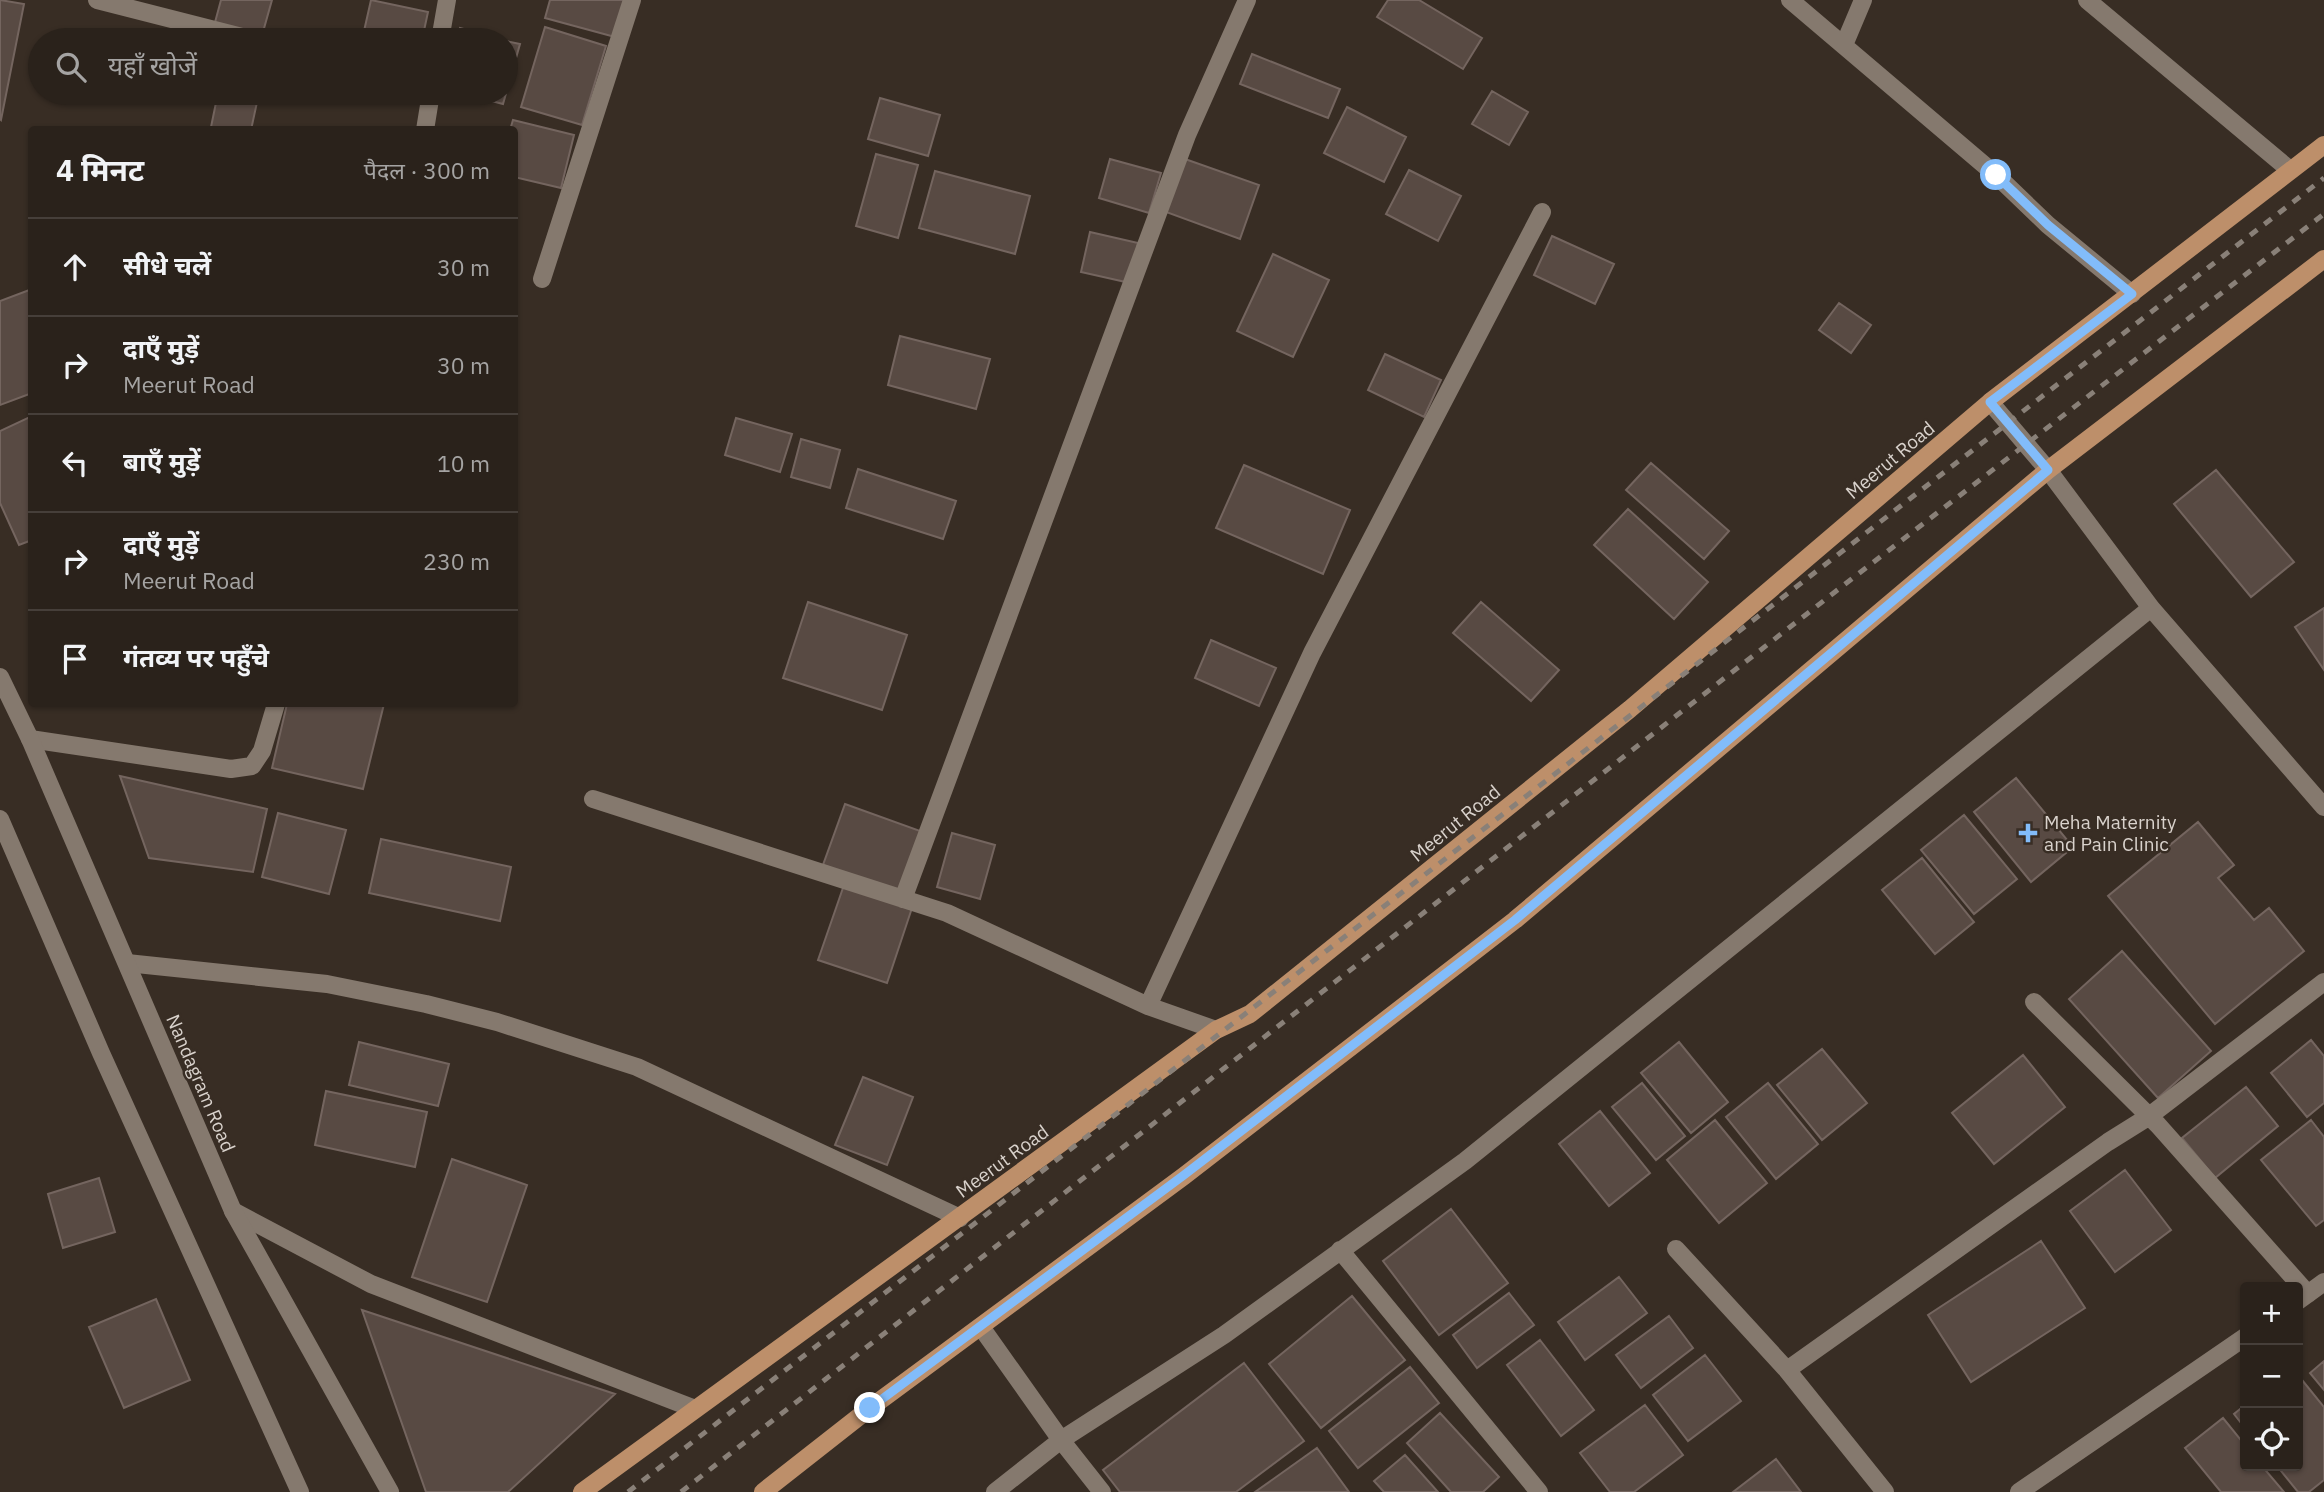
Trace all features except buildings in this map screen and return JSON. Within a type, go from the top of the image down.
[{"type":"main road","name":"Meerut Road","points":[[582,1492],[1216,1030],[1251,1014],[1630,709],[1990,402],[2324,145]]},
{"type":"main road","points":[[763,1492],[870,1408],[1184,1175],[1515,920],[2048,470],[2324,259]]},
{"type":"street","points":[[97,0],[207,28]]},
{"type":"street","points":[[442,28],[447,0]]},
{"type":"street","points":[[542,279],[632,0]]},
{"type":"street","points":[[903,899],[1187,135],[1247,0]]},
{"type":"street","points":[[1790,0],[1996,175],[2048,225],[2132,294]]},
{"type":"street","points":[[1844,45],[1863,0]]},
{"type":"street","points":[[2087,0],[2290,170]]},
{"type":"street","points":[[426,126],[429,105]]},
{"type":"street","points":[[1148,1006],[1312,653],[1542,212]]},
{"type":"street","points":[[1990,402],[2048,470],[2151,608],[2324,807]]},
{"type":"street","points":[[995,1492],[1061,1440],[1224,1335],[1465,1161],[2151,608]]},
{"type":"street","name":"Nandagram Road","points":[[0,677],[30,739],[233,1211],[390,1492]]},
{"type":"street","points":[[30,739],[232,769],[252,766],[262,751],[275,707]]},
{"type":"street","points":[[593,799],[947,913],[1148,1006],[1216,1030]]},
{"type":"street","points":[[0,819],[101,1053],[300,1492]]},
{"type":"street","points":[[127,964],[327,984],[497,1021],[637,1067],[960,1218]]},
{"type":"street","points":[[1787,1370],[2097,1149],[2148,1117],[2324,982]]},
{"type":"street","points":[[2034,1002],[2148,1117],[2290,1282]]},
{"type":"street","points":[[233,1211],[371,1284],[695,1409]]},
{"type":"street","points":[[1676,1249],[1787,1370],[1885,1492]]},
{"type":"street","points":[[1340,1250],[1539,1492]]},
{"type":"street","points":[[2303,1297],[2324,1282]]},
{"type":"street","points":[[981,1327],[1061,1440],[1102,1492]]},
{"type":"street","points":[[2019,1492],[2240,1340]]},
{"type":"railway","points":[[628,1492],[2324,178]]},
{"type":"railway","points":[[681,1492],[2324,214]]},
{"type":"place","name":"Meha Maternity and Pain Clinic","points":[[2028,833]]},
{"type":"route","points":[[870,1408],[1184,1175],[1515,920],[2048,470],[1990,402],[2132,294],[2048,225],[1996,175]]}]
